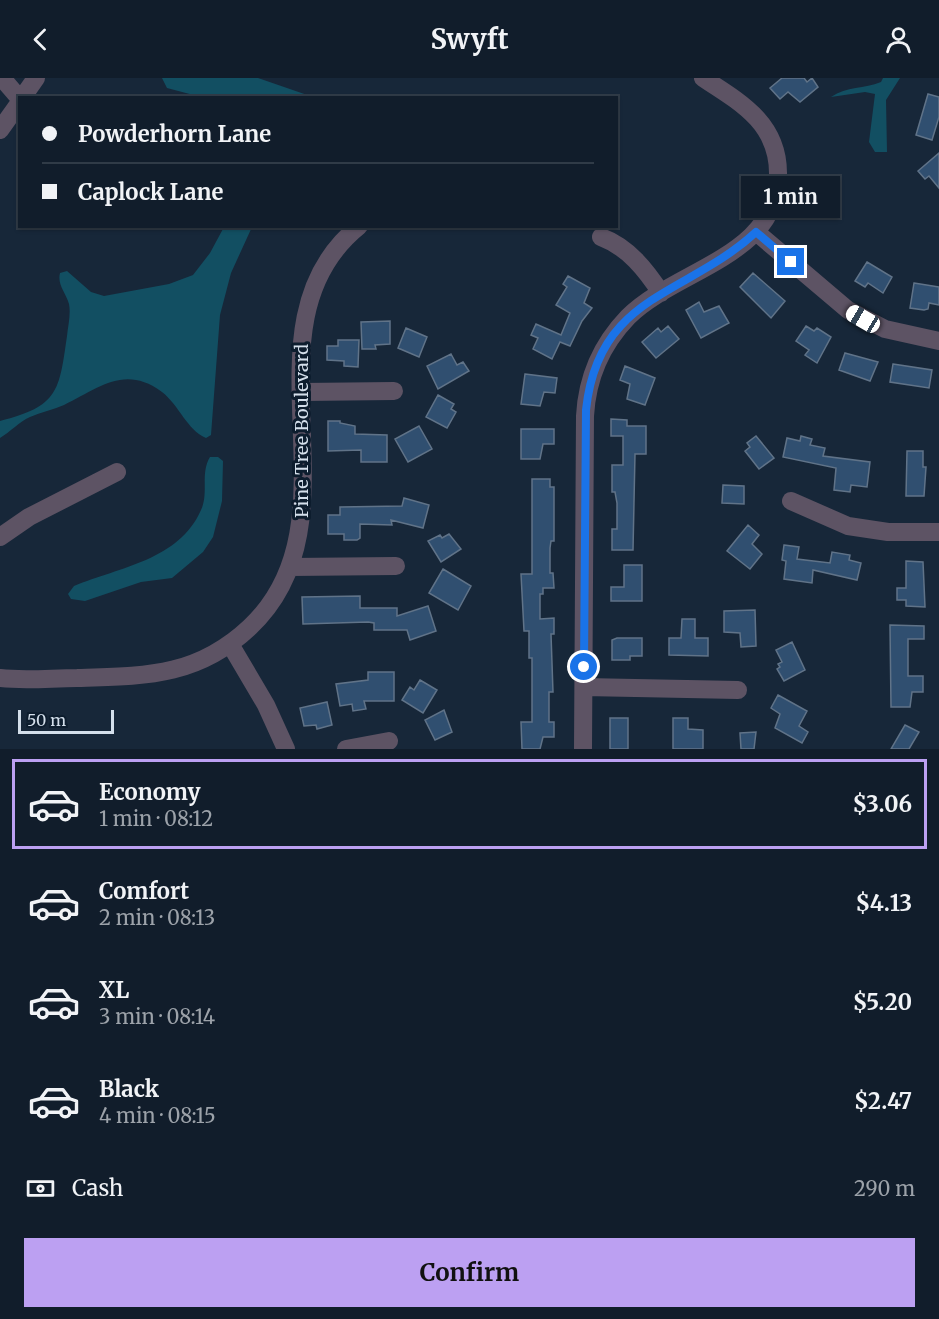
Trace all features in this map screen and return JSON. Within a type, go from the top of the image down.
[{"type":"street","points":[[2,78],[18,98]]},
{"type":"street","points":[[23,96],[36,78]]},
{"type":"street","points":[[583,749],[585,416],[588,391],[601,356],[617,330],[642,305],[741,245],[756,232],[769,214],[776,194],[778,165],[773,142],[762,122],[750,109],[703,78]]},
{"type":"street","points":[[0,130],[18,103]]},
{"type":"street","name":"Pine Tree Boulevard","points":[[0,678],[151,675],[188,666],[230,644],[267,608],[290,567],[299,538],[302,513],[302,339],[309,304],[325,266],[342,243],[357,228]]},
{"type":"street","points":[[756,232],[848,310],[885,329],[939,341]]},
{"type":"street","points":[[601,237],[621,248],[639,263],[660,293]]},
{"type":"street","points":[[302,392],[394,391]]},
{"type":"street","points":[[0,537],[29,518],[117,472]]},
{"type":"street","points":[[791,501],[848,525],[888,532],[939,532]]},
{"type":"street","points":[[290,567],[396,566]]},
{"type":"street","points":[[230,644],[266,705],[286,749]]},
{"type":"street","points":[[584,687],[738,690]]},
{"type":"street","points":[[346,749],[389,741]]},
{"type":"water","points":[[162,78],[258,78],[310,96],[197,96],[167,88]]},
{"type":"water","points":[[883,78],[900,78],[886,100],[887,152],[875,152],[869,142],[875,94],[865,92],[831,97],[843,91],[881,82]]},
{"type":"water","points":[[223,228],[252,228],[231,273],[220,315],[211,435],[206,438],[199,434],[162,392],[135,380],[123,380],[100,386],[64,405],[30,417],[0,438],[0,421],[34,409],[45,402],[53,394],[58,383],[70,312],[62,289],[60,273],[67,271],[91,292],[104,296],[169,284],[193,275],[210,253]]},
{"type":"water","points":[[210,457],[218,457],[223,461],[222,501],[213,537],[203,552],[172,578],[141,582],[85,601],[71,599],[68,594],[74,586],[146,560],[178,540],[191,527],[203,503],[207,463]]},
{"type":"building","points":[[782,78],[804,78],[807,82],[812,78],[818,87],[800,102],[788,92],[780,99],[770,88]]},
{"type":"building","points":[[928,94],[939,97],[939,117],[932,140],[916,135]]},
{"type":"building","points":[[939,153],[939,188],[929,176],[925,179],[918,171]]},
{"type":"building","points":[[867,262],[892,277],[883,293],[868,283],[865,287],[855,281]]},
{"type":"building","points":[[753,273],[785,301],[771,318],[740,287]]},
{"type":"building","points":[[568,276],[590,288],[584,303],[592,308],[582,321],[570,346],[560,342],[552,359],[533,349],[538,338],[531,335],[536,324],[561,335],[570,313],[556,305],[567,287],[563,284]]},
{"type":"building","points":[[914,283],[939,287],[939,305],[929,303],[928,309],[924,310],[910,308]]},
{"type":"building","points":[[699,302],[704,312],[719,306],[729,323],[701,338],[686,310]]},
{"type":"building","points":[[390,321],[390,344],[375,345],[376,349],[362,349],[361,322]]},
{"type":"building","points":[[668,326],[679,339],[656,358],[642,342],[658,328],[661,332]]},
{"type":"building","points":[[806,326],[814,331],[817,328],[831,337],[817,363],[805,355],[809,350],[796,341]]},
{"type":"building","points":[[406,328],[427,337],[419,357],[398,348]]},
{"type":"building","points":[[338,340],[359,340],[358,367],[344,366],[344,361],[327,360],[327,346],[338,346]]},
{"type":"building","points":[[845,353],[878,362],[870,381],[839,370]]},
{"type":"building","points":[[451,354],[457,365],[463,362],[469,371],[438,389],[427,366]]},
{"type":"building","points":[[893,364],[932,370],[929,388],[890,382]]},
{"type":"building","points":[[625,366],[655,378],[645,405],[627,399],[630,384],[620,380]]},
{"type":"building","points":[[525,374],[557,378],[555,393],[544,392],[540,406],[521,404]]},
{"type":"building","points":[[438,395],[454,404],[451,409],[456,412],[447,428],[426,417]]},
{"type":"building","points":[[611,419],[627,420],[627,426],[646,426],[646,454],[635,454],[633,550],[612,550],[612,529],[617,529],[617,503],[615,492],[612,492],[612,465],[623,465],[623,436],[611,436]]},
{"type":"building","points":[[328,421],[340,421],[340,423],[355,426],[355,434],[387,435],[387,462],[361,462],[361,450],[328,451]]},
{"type":"building","points":[[419,426],[432,449],[408,462],[395,439]]},
{"type":"building","points":[[521,429],[554,429],[554,444],[543,444],[540,459],[521,459]]},
{"type":"building","points":[[756,436],[774,458],[759,469],[745,451],[750,447],[747,443]]},
{"type":"building","points":[[801,436],[812,439],[810,445],[825,448],[823,456],[870,462],[867,487],[851,485],[850,492],[834,490],[836,468],[783,457],[787,438],[800,441]]},
{"type":"building","points":[[907,451],[923,451],[923,467],[926,467],[924,496],[906,496]]},
{"type":"building","points":[[532,479],[550,479],[550,487],[554,487],[554,541],[551,541],[550,548],[550,573],[553,573],[554,588],[543,588],[543,594],[540,594],[540,619],[554,618],[554,634],[551,634],[553,692],[549,692],[549,722],[554,722],[554,737],[543,737],[540,749],[522,749],[521,722],[532,722],[532,658],[529,658],[529,631],[524,631],[521,574],[532,574]]},
{"type":"building","points":[[723,485],[744,486],[744,504],[722,503]]},
{"type":"building","points":[[404,498],[429,505],[423,528],[391,520],[392,525],[360,524],[360,538],[357,540],[344,540],[344,534],[328,534],[328,515],[340,515],[340,507],[402,506]]},
{"type":"building","points":[[748,525],[759,535],[752,544],[762,554],[750,569],[727,551]]},
{"type":"building","points":[[449,534],[461,549],[441,562],[428,541],[440,535],[442,538]]},
{"type":"building","points":[[784,545],[799,547],[797,559],[830,563],[832,552],[850,555],[849,560],[861,563],[857,580],[813,570],[812,583],[784,579],[786,561],[782,560]]},
{"type":"building","points":[[906,561],[923,562],[925,607],[906,606],[906,600],[897,600],[897,588],[906,588]]},
{"type":"building","points":[[624,565],[642,565],[642,601],[611,601],[611,587],[624,587]]},
{"type":"building","points":[[443,569],[471,586],[458,610],[429,593]]},
{"type":"building","points":[[360,596],[360,608],[397,608],[397,616],[428,606],[436,631],[410,640],[407,630],[374,630],[374,623],[368,622],[303,624],[302,597]]},
{"type":"building","points":[[755,610],[756,646],[741,647],[740,633],[724,632],[724,611]]},
{"type":"building","points":[[682,619],[695,619],[695,638],[708,638],[708,656],[669,655],[669,638],[681,638]]},
{"type":"building","points":[[890,625],[924,626],[924,639],[908,639],[908,676],[923,676],[923,692],[912,692],[910,707],[891,707]]},
{"type":"building","points":[[642,638],[642,656],[630,656],[630,660],[612,660],[612,640]]},
{"type":"building","points":[[792,642],[805,670],[784,681],[777,669],[780,667],[778,664],[782,662],[776,650]]},
{"type":"building","points":[[368,672],[394,672],[394,701],[364,701],[366,709],[353,711],[352,704],[340,706],[336,684],[368,680]]},
{"type":"building","points":[[420,680],[437,690],[423,713],[402,700],[410,687],[414,690]]},
{"type":"building","points":[[778,695],[807,711],[799,726],[808,732],[802,743],[775,728],[780,714],[771,708]]},
{"type":"building","points":[[327,702],[332,725],[317,729],[316,725],[304,726],[300,708]]},
{"type":"building","points":[[444,710],[452,732],[435,740],[425,720]]},
{"type":"building","points":[[610,718],[628,718],[628,749],[610,749]]},
{"type":"building","points":[[673,718],[688,718],[688,729],[703,730],[703,749],[673,749]]},
{"type":"building","points":[[905,725],[919,732],[909,749],[891,749]]},
{"type":"building","points":[[756,732],[754,749],[741,749],[740,733]]},
{"type":"route","points":[[584,667],[586,410],[591,378],[603,350],[620,325],[647,302],[741,245],[756,232],[791,262]]}]
